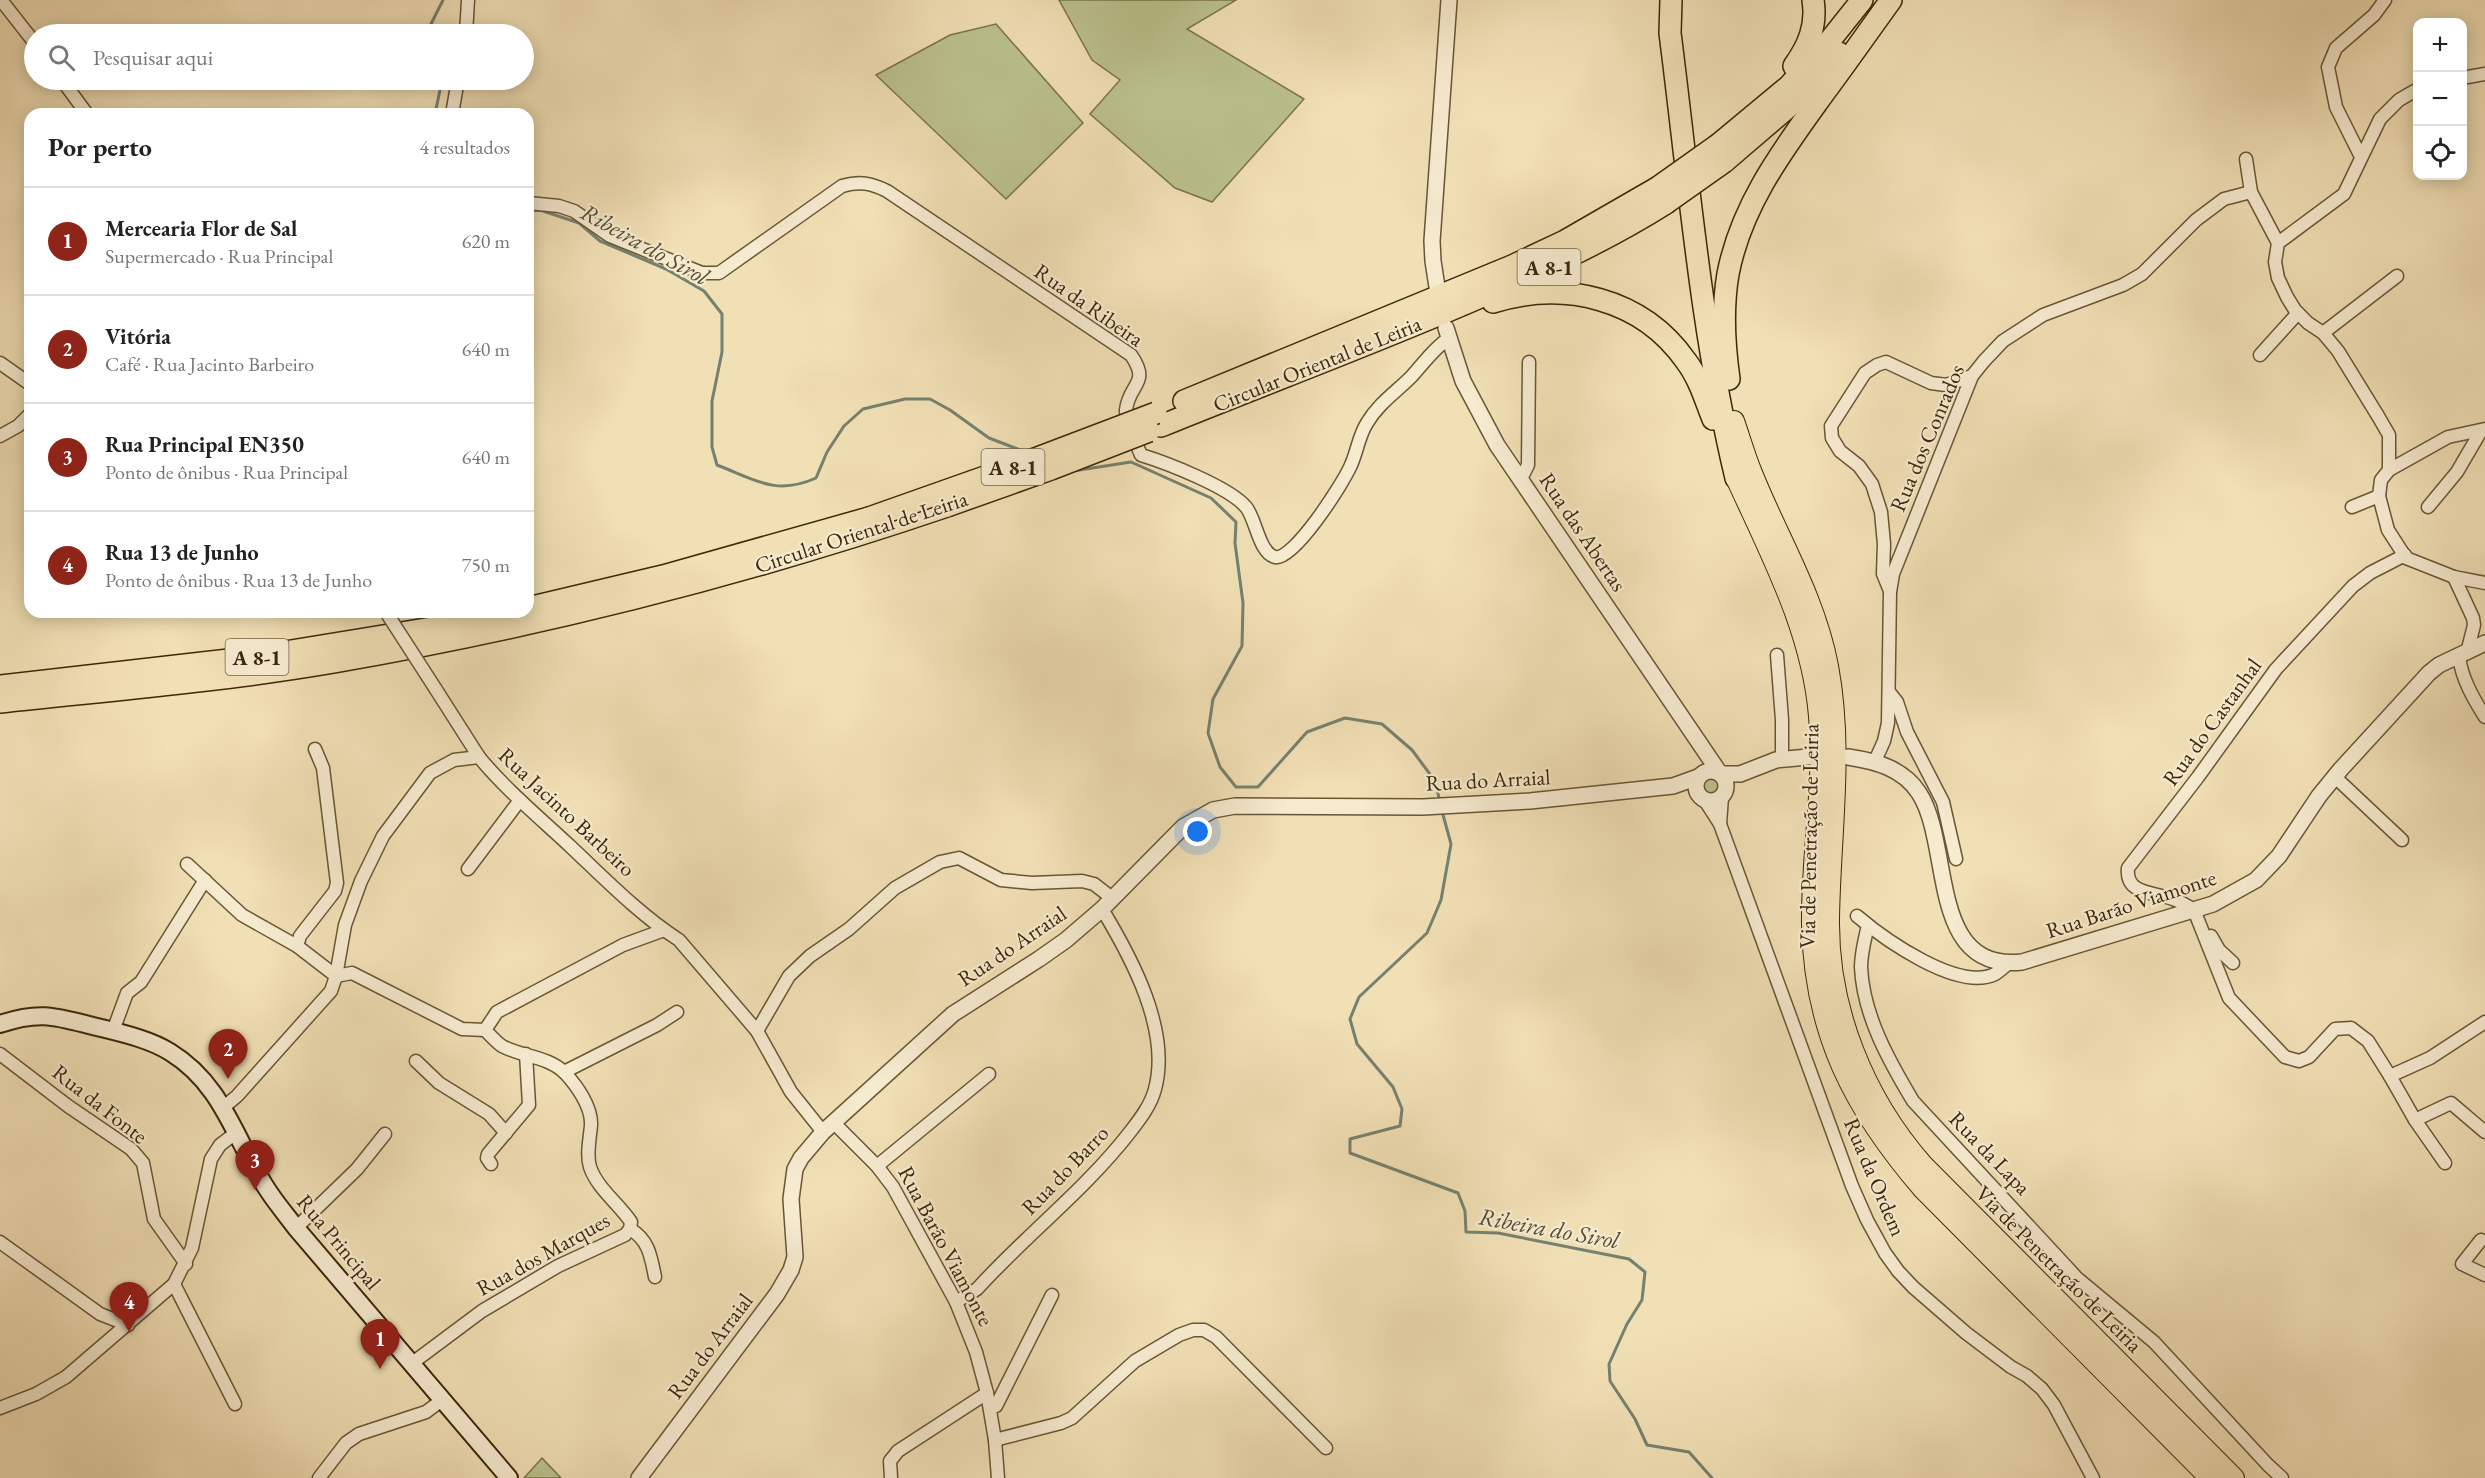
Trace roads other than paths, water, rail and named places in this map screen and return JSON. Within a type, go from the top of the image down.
[{"type":"highway","points":[[1671,0],[1670,33],[1697,253],[1722,417],[1736,478]]},
{"type":"highway","points":[[1686,0],[1682,27],[1693,133],[1726,397],[1734,421]]},
{"type":"highway","points":[[1745,123],[1786,77],[1804,52],[1814,26],[1813,0]]},
{"type":"highway","name":"Circular Oriental de Leiria","points":[[1721,153],[1745,123],[1789,86],[1862,0]]},
{"type":"highway","name":"Circular Oriental de Leiria","points":[[0,702],[196,681],[331,662],[435,644],[588,611],[717,578],[870,525],[1019,465],[1158,419],[1426,320],[1566,259],[1632,224],[1662,195],[1721,153],[1767,126],[1840,51],[1880,0]]},
{"type":"highway","points":[[1734,421],[1724,321],[1728,275],[1741,229],[1761,185],[1784,148],[1891,0]]},
{"type":"highway","name":"Circular Oriental de Leiria","points":[[1158,419],[1512,266],[1662,195]]},
{"type":"highway","points":[[1426,320],[1448,318],[1508,298],[1542,292],[1587,296],[1620,306],[1652,325],[1686,360],[1696,376],[1736,478]]},
{"type":"highway","name":"Via de Penetração de Leiria","points":[[1734,421],[1751,472],[1815,613],[1828,664],[1837,765],[1829,921],[1832,968],[1847,1034],[1868,1083],[1898,1135],[1923,1165],[2234,1478]]},
{"type":"highway","name":"Via de Penetração de Leiria","points":[[1736,478],[1802,629],[1815,687],[1820,749],[1812,924],[1819,994],[1831,1042],[1845,1075],[1863,1110],[1884,1142],[1923,1189],[2210,1478]]},
{"type":"highway","name":"Circular Oriental de Leiria","points":[[534,607],[870,525]]},
{"type":"highway","name":"A 8-1","points":[[0,686],[255,657],[482,618]]},
{"type":"main road","name":"Rua Principal","points":[[0,1024],[24,1016],[46,1015],[113,1031],[170,1052],[207,1084],[224,1107],[268,1191],[296,1228],[509,1478]]},
{"type":"street","points":[[1,0],[24,29]]},
{"type":"street","points":[[467,24],[468,0]]},
{"type":"street","points":[[1437,287],[1432,261],[1432,241],[1449,0]]},
{"type":"street","points":[[2361,157],[2332,94],[2328,67],[2336,48],[2374,15],[2385,0]]},
{"type":"street","points":[[2467,77],[2485,74]]},
{"type":"street","points":[[69,90],[83,108]]},
{"type":"street","points":[[453,108],[456,90]]},
{"type":"street","points":[[2278,243],[2344,194],[2380,119],[2413,92]]},
{"type":"street","points":[[2349,131],[2371,137]]},
{"type":"street","points":[[2246,159],[2251,192],[2278,243],[2275,262],[2278,278],[2286,297],[2298,312],[2323,333],[2337,351],[2389,435],[2389,470]]},
{"type":"street","name":"Rua da Ribeira","points":[[534,204],[559,206],[574,211],[610,236],[702,273],[719,273],[842,186],[854,182],[870,183],[887,191],[1131,355],[1139,368],[1140,378],[1133,389],[1126,412],[1141,455],[1170,465],[1237,499],[1247,509],[1264,550],[1279,558],[1301,539],[1334,497],[1351,467],[1366,424],[1412,376],[1447,333]]},
{"type":"street","name":"Rua dos Conrados","points":[[1875,761],[1884,741],[1888,723],[1890,592],[1893,574],[1972,376],[2003,341],[2025,325],[2043,315],[2123,285],[2142,274],[2196,220],[2224,199],[2251,192]]},
{"type":"street","points":[[2323,333],[2397,276]]},
{"type":"street","points":[[2259,355],[2298,312]]},
{"type":"street","name":"Rua das Abertas","points":[[1447,333],[1458,368],[1473,403],[1497,445],[1704,750],[1715,780],[1696,788],[1702,798]]},
{"type":"street","points":[[1521,479],[1528,465],[1529,362]]},
{"type":"street","points":[[1890,592],[1883,574],[1884,544],[1881,512],[1872,484],[1859,466],[1840,451],[1832,438],[1831,426],[1865,373],[1877,365],[1886,362],[1931,383],[1946,385],[1972,376]]},
{"type":"street","points":[[0,363],[24,380]]},
{"type":"street","points":[[0,436],[24,420]]},
{"type":"street","points":[[2483,430],[2448,437],[2389,470],[2380,480],[2379,496],[2388,530],[2406,558],[2454,577],[2485,583]]},
{"type":"street","points":[[2427,507],[2457,472],[2483,430]]},
{"type":"street","points":[[2352,507],[2379,496]]},
{"type":"street","name":"Rua do Castanhal","points":[[2194,910],[2175,899],[2135,889],[2127,876],[2128,868],[2284,660],[2353,585],[2370,573],[2405,555]]},
{"type":"street","points":[[2454,577],[2474,625],[2460,668],[2471,695],[2485,717]]},
{"type":"street","points":[[390,618],[479,757]]},
{"type":"street","name":"Rua Barão Viamonte","points":[[1848,757],[1875,761],[1890,767],[1904,777],[1923,799],[1952,914],[1961,936],[1973,949],[1986,958],[2009,963],[2047,956],[2194,910],[2227,897],[2263,874],[2279,856],[2335,777],[2429,673],[2439,665],[2485,643]]},
{"type":"street","points":[[1777,655],[1782,720],[1782,759]]},
{"type":"street","points":[[1889,692],[1897,702],[1907,732],[1943,802],[1956,859]]},
{"type":"street","points":[[297,946],[300,936],[335,891],[337,883],[322,768],[315,749]]},
{"type":"street","name":"Rua Jacinto Barbeiro","points":[[224,1107],[237,1096],[331,992],[345,925],[383,836],[430,773],[454,760],[479,757],[520,800],[664,930],[680,940],[758,1031],[791,1092],[829,1128]]},
{"type":"street","points":[[1702,798],[1713,801],[1715,780],[1740,774],[1768,762],[1808,757]]},
{"type":"street","points":[[2335,777],[2402,840]]},
{"type":"street","name":"Rua do Arraial","points":[[639,1478],[786,1279],[795,1252],[791,1214],[795,1169],[801,1158],[829,1128],[953,1014],[1051,952],[1107,903],[1183,827],[1195,819],[1219,808],[1240,806],[1449,806],[1561,799],[1715,780]]},
{"type":"street","name":"Rua da Ordem","points":[[1715,780],[1720,824],[1852,1186],[1867,1220],[1885,1253],[1913,1287],[1966,1333],[2042,1389],[2054,1406],[2093,1478]]},
{"type":"street","name":"Rua do Arraial","points":[[1673,786],[1702,798]]},
{"type":"street","name":"Rua da Ordem","points":[[1702,798],[1720,824]]},
{"type":"street","points":[[468,869],[520,800]]},
{"type":"street","points":[[758,1031],[789,976],[810,956],[849,930],[895,888],[940,862],[959,858],[1001,880],[1032,883],[1082,881],[1094,884],[1107,903]]},
{"type":"street","points":[[187,864],[242,915],[297,946],[336,976],[352,973],[462,1029],[485,1030],[497,1012],[623,945],[664,930]]},
{"type":"street","points":[[113,1031],[127,993],[141,982],[205,880]]},
{"type":"street","name":"Rua do Barro","points":[[956,1302],[977,1289],[1107,1162],[1143,1114],[1155,1090],[1158,1070],[1153,1018],[1144,989],[1107,903]]},
{"type":"street","points":[[2194,910],[2229,998],[2285,1057],[2300,1061],[2309,1057],[2335,1029],[2351,1028],[2368,1041],[2415,1120],[2445,1163]]},
{"type":"street","points":[[1857,916],[1906,953],[1951,972],[1987,976],[1994,974],[2009,963]]},
{"type":"street","name":"Rua da Lapa","points":[[1868,925],[1862,967],[1866,999],[1878,1035],[1895,1072],[1913,1101],[2077,1278],[2154,1342],[2282,1478]]},
{"type":"street","points":[[2202,926],[2210,934],[2219,950],[2233,963]]},
{"type":"street","points":[[564,1072],[657,1025],[677,1012]]},
{"type":"street","points":[[2390,1076],[2430,1058],[2485,1022]]},
{"type":"street","name":"Rua dos Marques","points":[[411,1364],[482,1311],[558,1266],[625,1235],[630,1229],[631,1222],[597,1180],[590,1166],[591,1122],[587,1106],[564,1072],[546,1061],[501,1045],[485,1030]]},
{"type":"street","name":"Rua da Fonte","points":[[0,1054],[68,1106],[131,1149],[142,1163],[154,1219],[186,1264]]},
{"type":"street","points":[[490,1164],[488,1154],[529,1105],[526,1054]]},
{"type":"street","points":[[416,1061],[439,1083],[489,1114],[506,1133]]},
{"type":"street","points":[[877,1166],[988,1074]]},
{"type":"street","points":[[2415,1120],[2451,1103],[2485,1132]]},
{"type":"street","name":"Rua Barão Viamonte","points":[[829,1128],[877,1166],[893,1187],[956,1302],[976,1352],[987,1393],[995,1440],[998,1478]]},
{"type":"street","points":[[0,1408],[36,1394],[66,1377],[174,1284],[192,1248],[211,1159],[220,1145],[237,1132]]},
{"type":"street","points":[[296,1228],[357,1169],[385,1134]]},
{"type":"street","points":[[630,1229],[640,1235],[646,1244],[655,1277]]},
{"type":"street","points":[[2481,1240],[2462,1264],[2485,1275]]},
{"type":"street","points":[[0,1242],[100,1314],[128,1325]]},
{"type":"street","points":[[174,1284],[235,1404]]},
{"type":"street","points":[[990,1408],[996,1406],[1052,1295]]},
{"type":"street","points":[[995,1440],[1072,1418],[1135,1361],[1179,1335],[1192,1330],[1204,1330],[1216,1337],[1326,1448]]},
{"type":"street","points":[[891,1478],[890,1461],[898,1451],[987,1393]]},
{"type":"street","points":[[319,1478],[346,1443],[359,1434],[382,1428],[408,1416],[426,1412],[442,1400]]},
{"type":"waterway","name":"Ribeira do Sirol","points":[[431,24],[443,0]]},
{"type":"waterway","name":"Ribeira do Sirol","points":[[436,108],[440,90]]},
{"type":"waterway","name":"Ribeira do Sirol","points":[[534,210],[540,210],[579,223],[600,241],[666,269],[704,291],[722,314],[722,352],[712,401],[712,447],[717,465],[766,484],[789,486],[802,483],[816,478],[827,452],[844,426],[863,409],[905,399],[930,399],[950,410],[989,438],[1028,453]]},
{"type":"waterway","name":"Ribeira do Sirol","points":[[1073,471],[1131,462],[1211,498],[1236,522],[1235,543],[1243,603],[1242,646],[1213,699],[1208,733],[1220,767],[1236,787],[1258,787],[1307,732],[1345,718],[1382,724],[1412,750],[1435,781],[1440,802]]},
{"type":"waterway","name":"Ribeira do Sirol","points":[[1442,811],[1451,844],[1441,900],[1427,933],[1359,997],[1350,1019],[1357,1044],[1393,1087],[1402,1109],[1400,1126],[1350,1139],[1350,1153],[1458,1193],[1465,1211],[1466,1232],[1498,1233],[1629,1259],[1645,1272],[1642,1300],[1627,1324],[1609,1364],[1610,1381],[1635,1419],[1647,1445],[1689,1452],[1712,1478]]},
{"type":"place","name":"Vitória","points":[[228,1079]]},
{"type":"place","name":"Rua Principal EN350","points":[[255,1190]]},
{"type":"place","name":"Rua 13 de Junho","points":[[129,1332]]},
{"type":"place","name":"Mercearia Flor de Sal","points":[[380,1369]]}]
